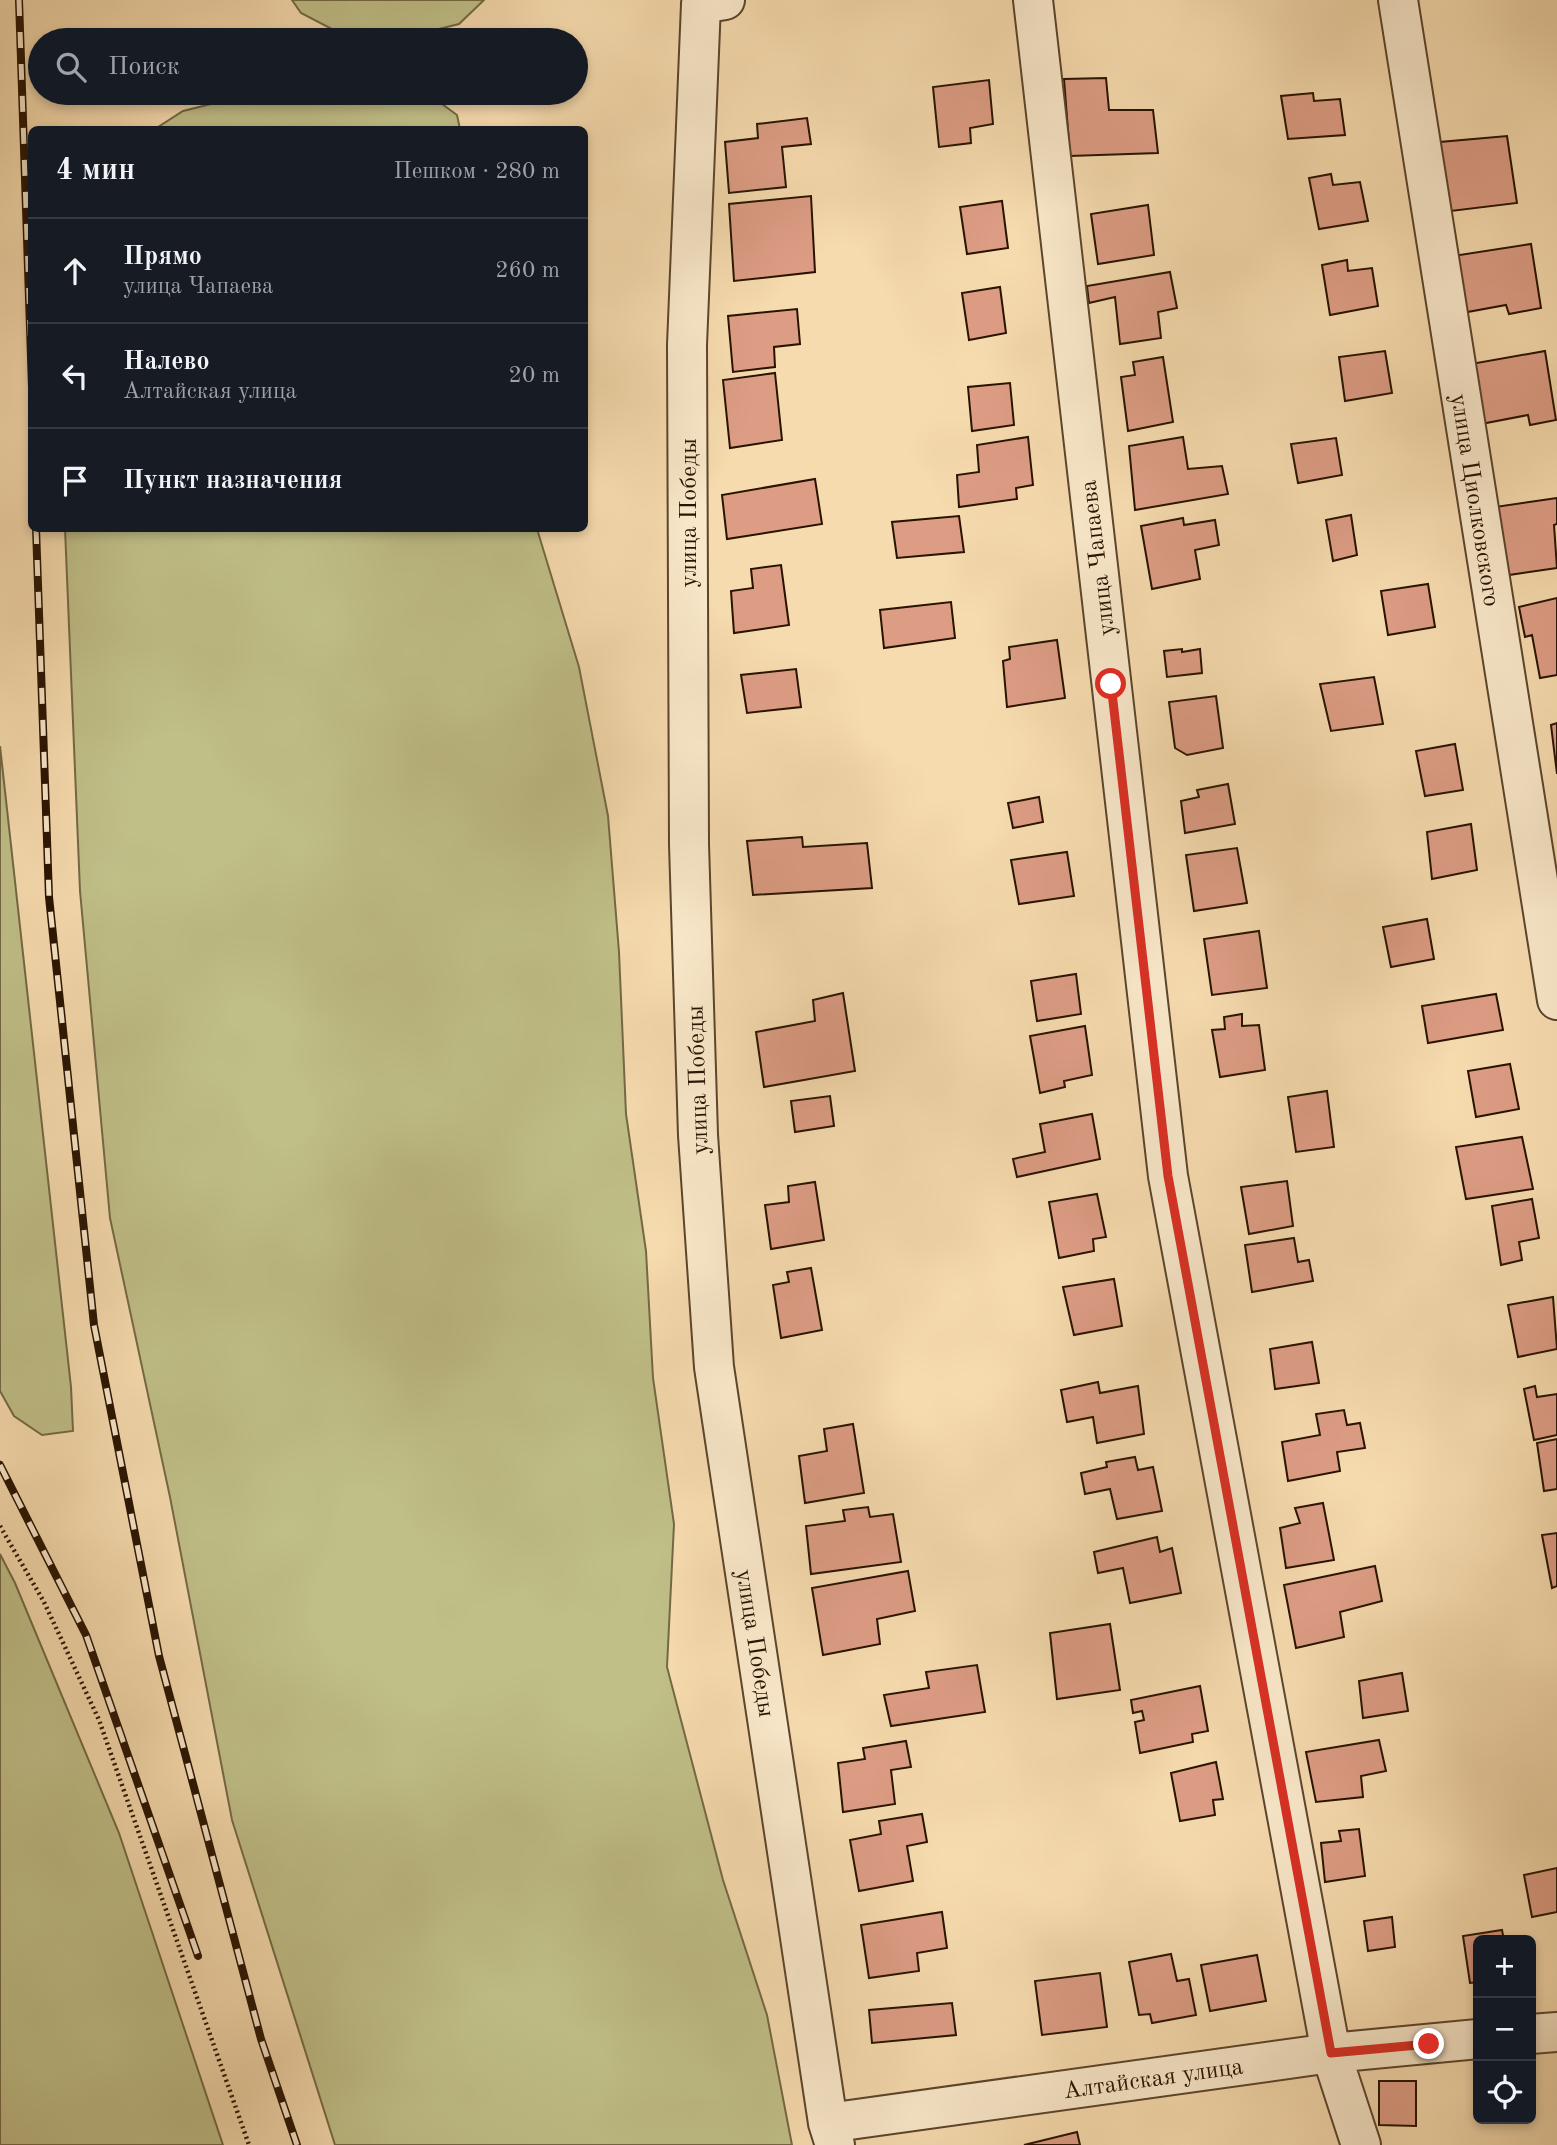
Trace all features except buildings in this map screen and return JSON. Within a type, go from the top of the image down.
[{"type":"street","name":"улица Чапаева","points":[[1033,0],[1168,1176],[1331,2053],[1361,2145]]},
{"type":"street","name":"улица Циолковского","points":[[1398,0],[1557,1000]]},
{"type":"street","name":"улица Победы","points":[[713,2],[687,345],[689,844],[698,1135],[714,1367],[832,2134]]},
{"type":"street","points":[[1536,2034],[1557,2032]]},
{"type":"street","name":"Алтайская улица","points":[[832,2134],[1331,2053],[1473,2039]]},
{"type":"path","points":[[0,1526],[44,1602],[99,1720],[249,2145]]},
{"type":"shaded area","points":[[292,0],[484,0],[459,24],[443,28],[330,28],[301,13]]},
{"type":"shaded area","points":[[207,105],[443,105],[457,115],[459,126],[160,126],[183,111]]},
{"type":"shaded area","points":[[65,532],[538,532],[579,667],[608,816],[619,952],[626,1114],[646,1251],[653,1378],[674,1524],[667,1667],[723,1880],[767,2015],[792,2145],[335,2145],[232,1820],[170,1497],[110,1218],[80,891]]},
{"type":"shaded area","points":[[0,746],[71,1387],[73,1431],[42,1435],[14,1416],[0,1391]]},
{"type":"shaded area","points":[[0,1554],[15,1583],[119,1833],[223,2145],[0,2145]]},
{"type":"railway","points":[[19,0],[28,268]]},
{"type":"railway","points":[[36,532],[49,897],[94,1325],[159,1656],[261,2039],[297,2145]]},
{"type":"railway","points":[[0,1465],[86,1635],[198,1956]]},
{"type":"route","points":[[1111,684],[1168,1176],[1331,2053],[1429,2044]]}]
